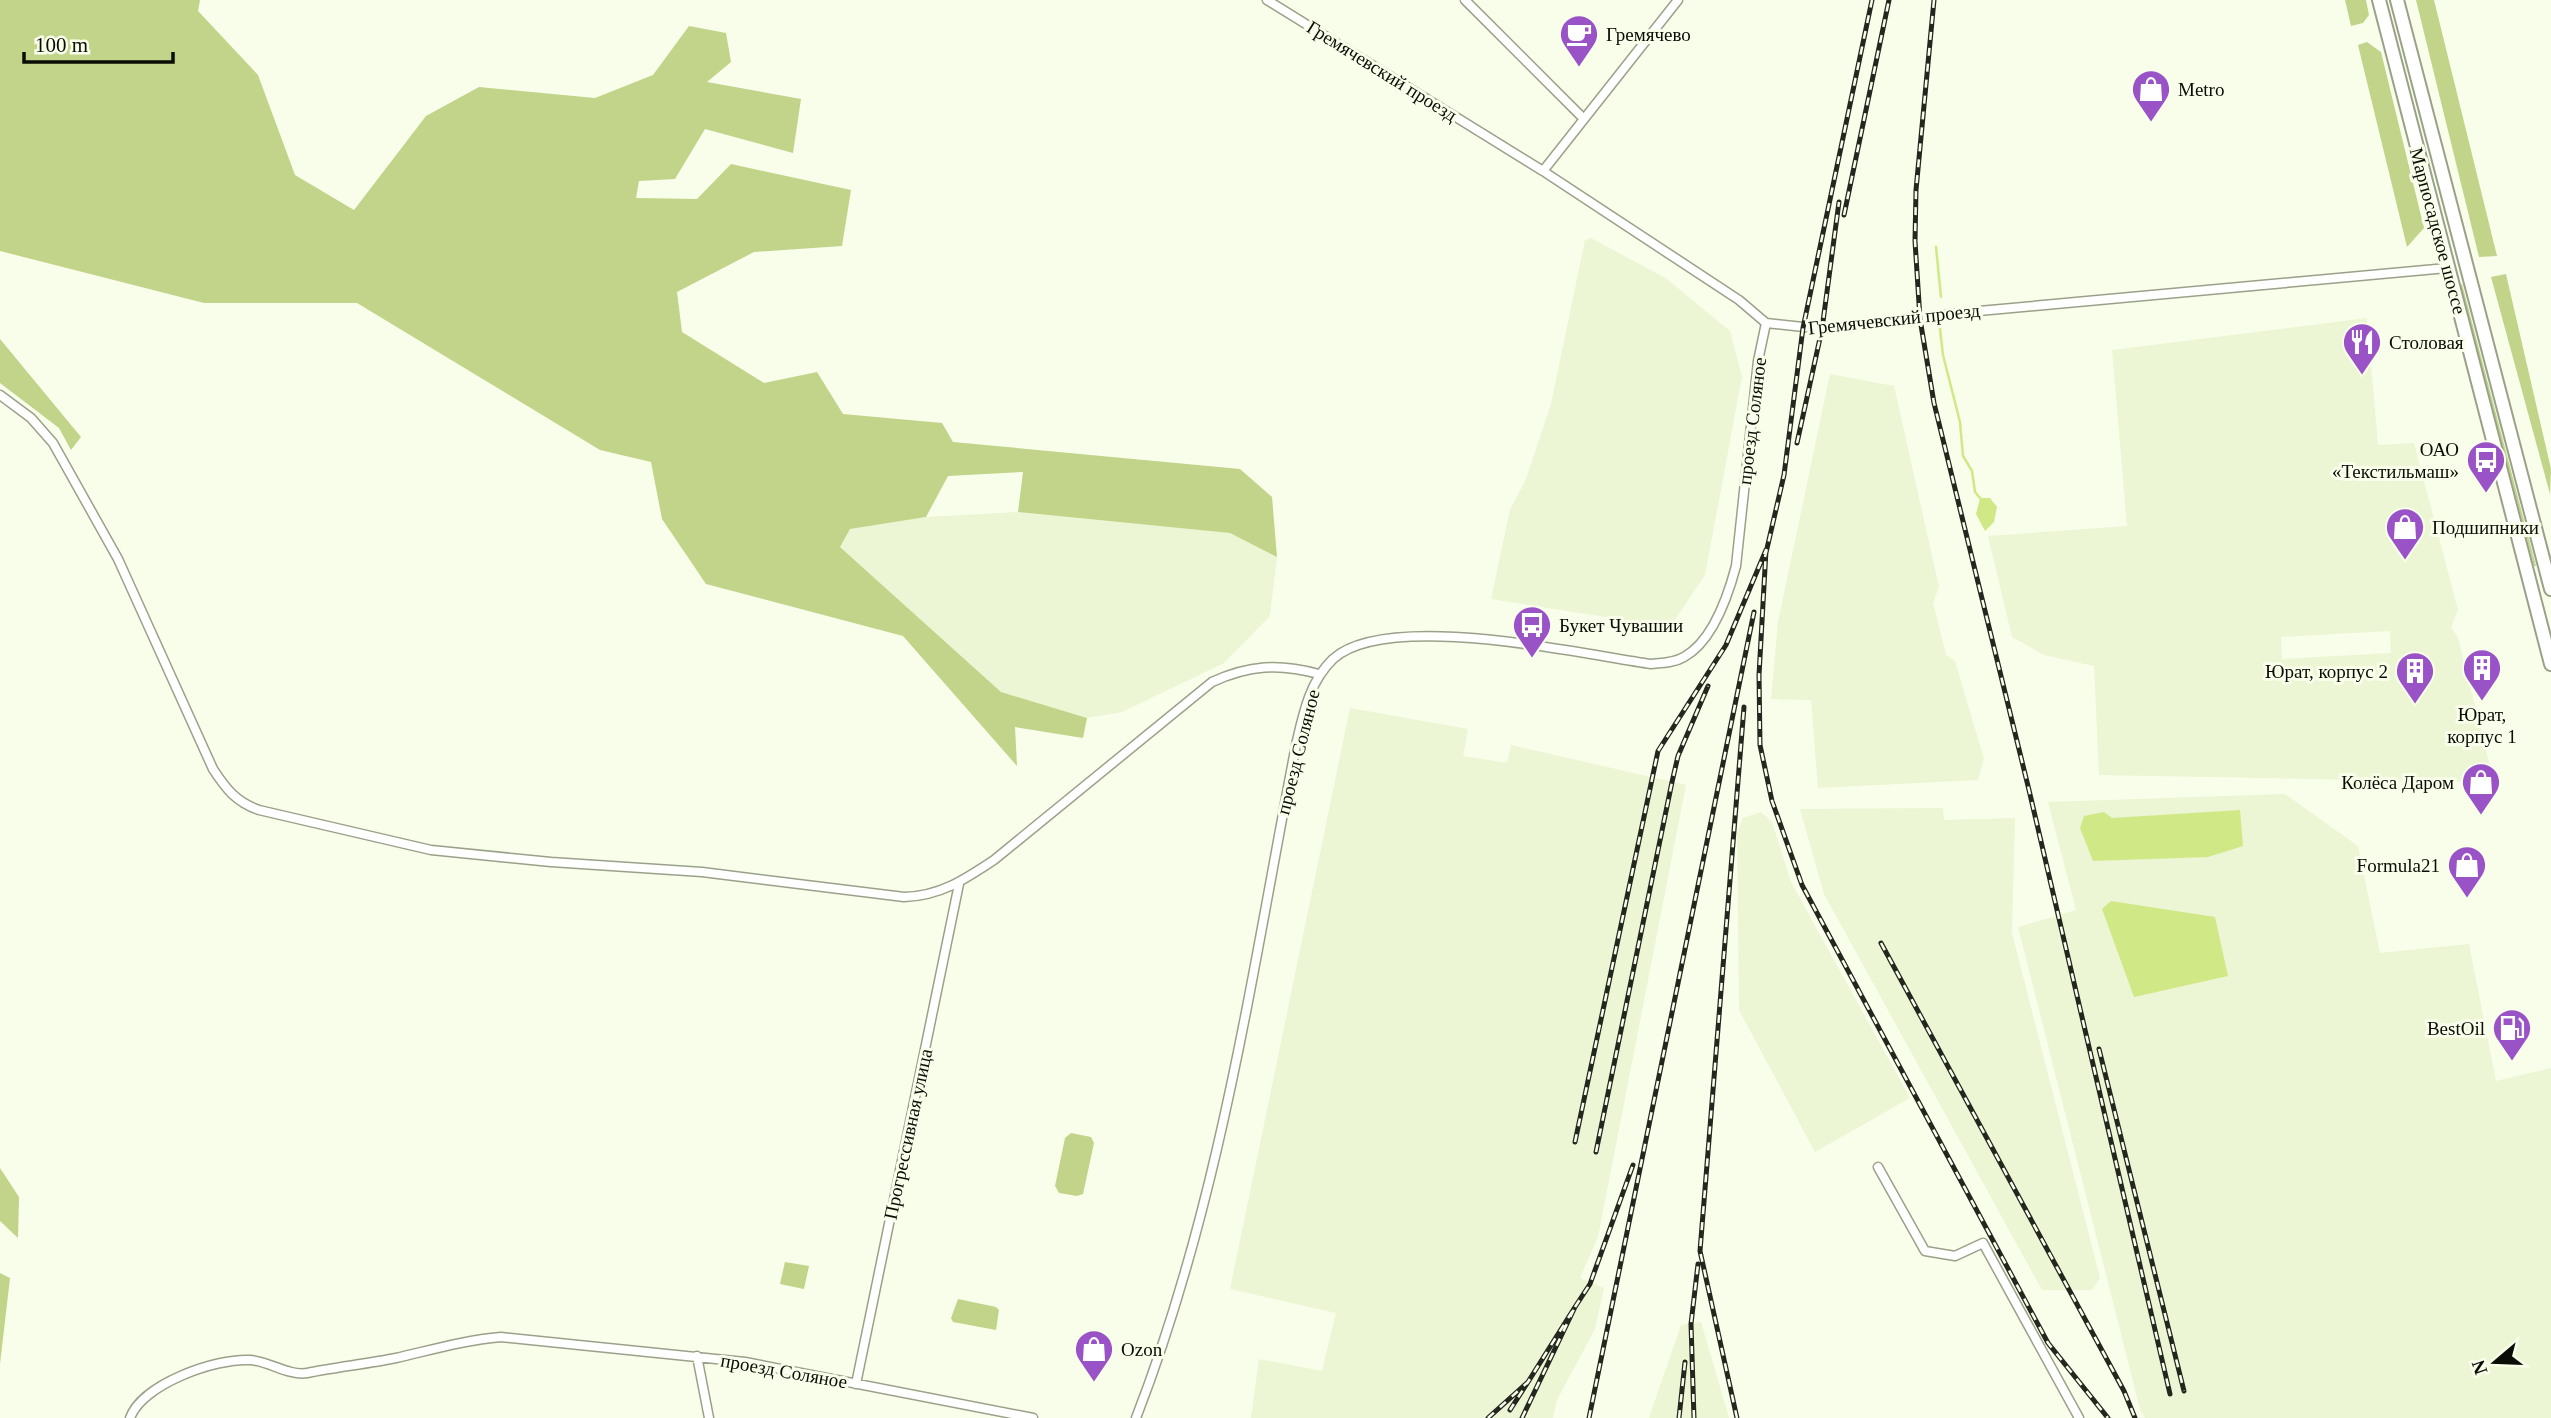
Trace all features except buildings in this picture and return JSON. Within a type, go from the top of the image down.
[{"type":"main road","name":"Марпосадское шоссе","points":[[2379,0],[2551,664]]},
{"type":"main road","name":"Марпосадское шоссе","points":[[2396,0],[2551,589]]},
{"type":"main road","points":[[2447,268],[2465,268]]},
{"type":"street","name":"Гремячевский проезд","points":[[1267,0],[1543,171],[1739,300],[1766,323],[1822,329],[1979,311],[2447,268]]},
{"type":"street","points":[[1465,0],[1584,119]]},
{"type":"street","points":[[1543,171],[1678,0]]},
{"type":"street","name":"проезд Соляное","points":[[1136,1418],[1183,1288],[1213,1172],[1296,746],[1305,707],[1320,674],[1348,648],[1379,638],[1401,636],[1484,641],[1651,664],[1672,662],[1685,657],[1695,649],[1712,625],[1728,594],[1736,566],[1758,361],[1766,323]]},
{"type":"street","points":[[0,395],[31,418],[54,443],[118,559],[213,769],[241,803],[294,820],[431,850],[702,872],[904,897],[930,895],[959,884],[994,860],[1212,682],[1240,669],[1256,667],[1296,667],[1320,674]]},
{"type":"street","name":"Прогрессивная улица","points":[[856,1384],[959,884]]},
{"type":"street","points":[[1878,1167],[1925,1251],[1955,1255],[1983,1243],[2079,1418]]},
{"type":"street","name":"проезд Соляное","points":[[131,1416],[156,1388],[180,1377],[229,1362],[264,1362],[302,1373],[393,1358],[474,1339],[531,1338],[745,1362],[1033,1418]]},
{"type":"street","points":[[696,1356],[709,1418]]},
{"type":"shaded area","points":[[0,0],[200,0],[198,11],[258,75],[295,175],[354,210],[426,116],[479,87],[595,98],[653,75],[689,26],[726,33],[731,62],[707,82],[801,99],[793,153],[705,129],[675,179],[639,181],[636,198],[697,199],[731,164],[851,190],[842,246],[754,252],[677,292],[682,332],[764,383],[817,372],[843,414],[942,423],[953,442],[1240,469],[1272,497],[1277,557],[1230,533],[1018,512],[1023,472],[948,476],[926,517],[850,529],[840,547],[1001,692],[1087,718],[1083,738],[1015,727],[1017,766],[903,636],[706,584],[662,519],[651,462],[600,450],[357,303],[204,303],[0,251]]},
{"type":"shaded area","points":[[2345,0],[2366,0],[2369,15],[2363,23],[2351,26]]},
{"type":"shaded area","points":[[2416,0],[2434,0],[2497,256],[2479,257]]},
{"type":"shaded area","points":[[2367,42],[2381,52],[2424,228],[2407,247],[2358,45]]},
{"type":"shaded area","points":[[1591,238],[1667,279],[1730,331],[1742,377],[1705,575],[1670,627],[1491,599],[1510,510],[1526,479],[1551,404],[1585,240]]},
{"type":"shaded area","points":[[2506,274],[2551,469],[2550,494],[2491,277]]},
{"type":"shaded area","points":[[2462,284],[2536,566],[2460,285]]},
{"type":"shaded area","points":[[2367,318],[2378,445],[2414,443],[2458,610],[2451,627],[2458,638],[2490,766],[2472,772],[2474,782],[2099,775],[2094,666],[2044,655],[2012,637],[1988,536],[2127,526],[2112,350]],"holes":[[[2390,631],[2391,653],[2282,659],[2281,637]]]},
{"type":"shaded area","points":[[0,339],[81,437],[71,450],[59,428],[0,383]]},
{"type":"shaded area","points":[[1830,374],[1894,386],[1939,587],[1933,603],[1946,655],[1955,661],[1984,759],[1978,780],[1818,788],[1811,700],[1771,699],[1778,622]]},
{"type":"shaded area","points":[[1980,498],[1990,498],[1997,507],[1994,522],[1985,531],[1976,514]]},
{"type":"shaded area","points":[[1018,512],[1230,533],[1277,557],[1270,616],[1224,663],[1122,712],[1087,718],[1001,692],[840,547],[850,529],[926,517]]},
{"type":"shaded area","points":[[1350,708],[1468,729],[1463,756],[1507,763],[1511,745],[1686,785],[1598,1237],[1580,1278],[1604,1288],[1595,1329],[1557,1400],[1553,1418],[1251,1418],[1259,1359],[1322,1371],[1336,1313],[1230,1289]]},
{"type":"shaded area","points":[[2285,794],[2358,846],[2380,953],[2469,944],[2496,1081],[2551,1068],[2551,1418],[2145,1418],[2140,1409],[2018,927],[2076,910],[2048,802]]},
{"type":"shaded area","points":[[1943,808],[1944,820],[2015,818],[2012,933],[2100,1278],[2092,1290],[2042,1290],[1824,894],[1800,809]]},
{"type":"shaded area","points":[[2240,810],[2243,846],[2208,857],[2093,861],[2080,828],[2084,816],[2104,812],[2112,818]]},
{"type":"shaded area","points":[[1761,812],[1772,822],[1791,882],[1910,1098],[1815,1152],[1739,1010],[1737,833],[1743,818]]},
{"type":"shaded area","points":[[2111,901],[2215,917],[2228,976],[2134,997],[2102,909]]},
{"type":"shaded area","points":[[1071,1133],[1091,1137],[1094,1143],[1083,1194],[1077,1196],[1059,1193],[1055,1186],[1065,1138]]},
{"type":"shaded area","points":[[0,1168],[19,1197],[18,1238],[0,1221]]},
{"type":"shaded area","points":[[785,1262],[809,1266],[804,1289],[780,1284]]},
{"type":"shaded area","points":[[0,1273],[10,1278],[0,1364]]},
{"type":"shaded area","points":[[958,1299],[996,1307],[999,1310],[996,1330],[953,1322],[951,1318]]},
{"type":"shaded area","points":[[1701,1322],[1729,1418],[1649,1418],[1681,1325]]},
{"type":"waterway","points":[[1936,247],[1941,297]]},
{"type":"waterway","points":[[1940,329],[1943,355],[1960,422],[1963,456],[1972,471],[1975,492],[1980,498]]},
{"type":"railway","points":[[1765,557],[1784,475],[1803,328],[1872,0]]},
{"type":"railway","points":[[1844,215],[1889,0]]},
{"type":"railway","points":[[1934,0],[1916,190],[1915,241],[1920,319],[1934,403],[2029,790],[2170,1394]]},
{"type":"railway","points":[[1797,443],[1822,329],[1839,202]]},
{"type":"railway","points":[[1575,1142],[1658,751],[1726,645],[1766,550],[1759,675],[1760,745],[1772,801],[1802,885],[2048,1343],[2108,1418]]},
{"type":"railway","points":[[1589,1418],[1754,612]]},
{"type":"railway","points":[[1596,1152],[1678,756],[1708,686]]},
{"type":"railway","points":[[1737,1418],[1700,1251],[1744,707]]},
{"type":"railway","points":[[1881,943],[2124,1391],[2135,1418]]},
{"type":"railway","points":[[2099,1049],[2184,1391]]},
{"type":"railway","points":[[1575,1307],[1590,1284],[1633,1165]]},
{"type":"railway","points":[[1694,1418],[1691,1324],[1698,1264]]},
{"type":"railway","points":[[1522,1418],[1575,1307],[1528,1382]]},
{"type":"railway","points":[[1679,1418],[1685,1362]]},
{"type":"railway","points":[[1488,1418],[1528,1382],[1510,1410]]},
{"type":"place","name":"Гремячево","points":[[1579,68]]},
{"type":"place","name":"Metro","points":[[2151,123]]},
{"type":"place","name":"Столовая","points":[[2362,376]]},
{"type":"place","name":"ОАО «Текстильмаш»","points":[[2486,494]]},
{"type":"place","name":"Подшипники","points":[[2405,561]]},
{"type":"place","name":"Букет Чувашии","points":[[1532,659]]},
{"type":"place","name":"Юрат, корпус 1","points":[[2482,702]]},
{"type":"place","name":"Юрат, корпус 2","points":[[2415,705]]},
{"type":"place","name":"Колёса Даром","points":[[2481,816]]},
{"type":"place","name":"Formula21","points":[[2467,899]]},
{"type":"place","name":"BestOil","points":[[2512,1062]]},
{"type":"place","name":"Ozon","points":[[1094,1383]]}]
